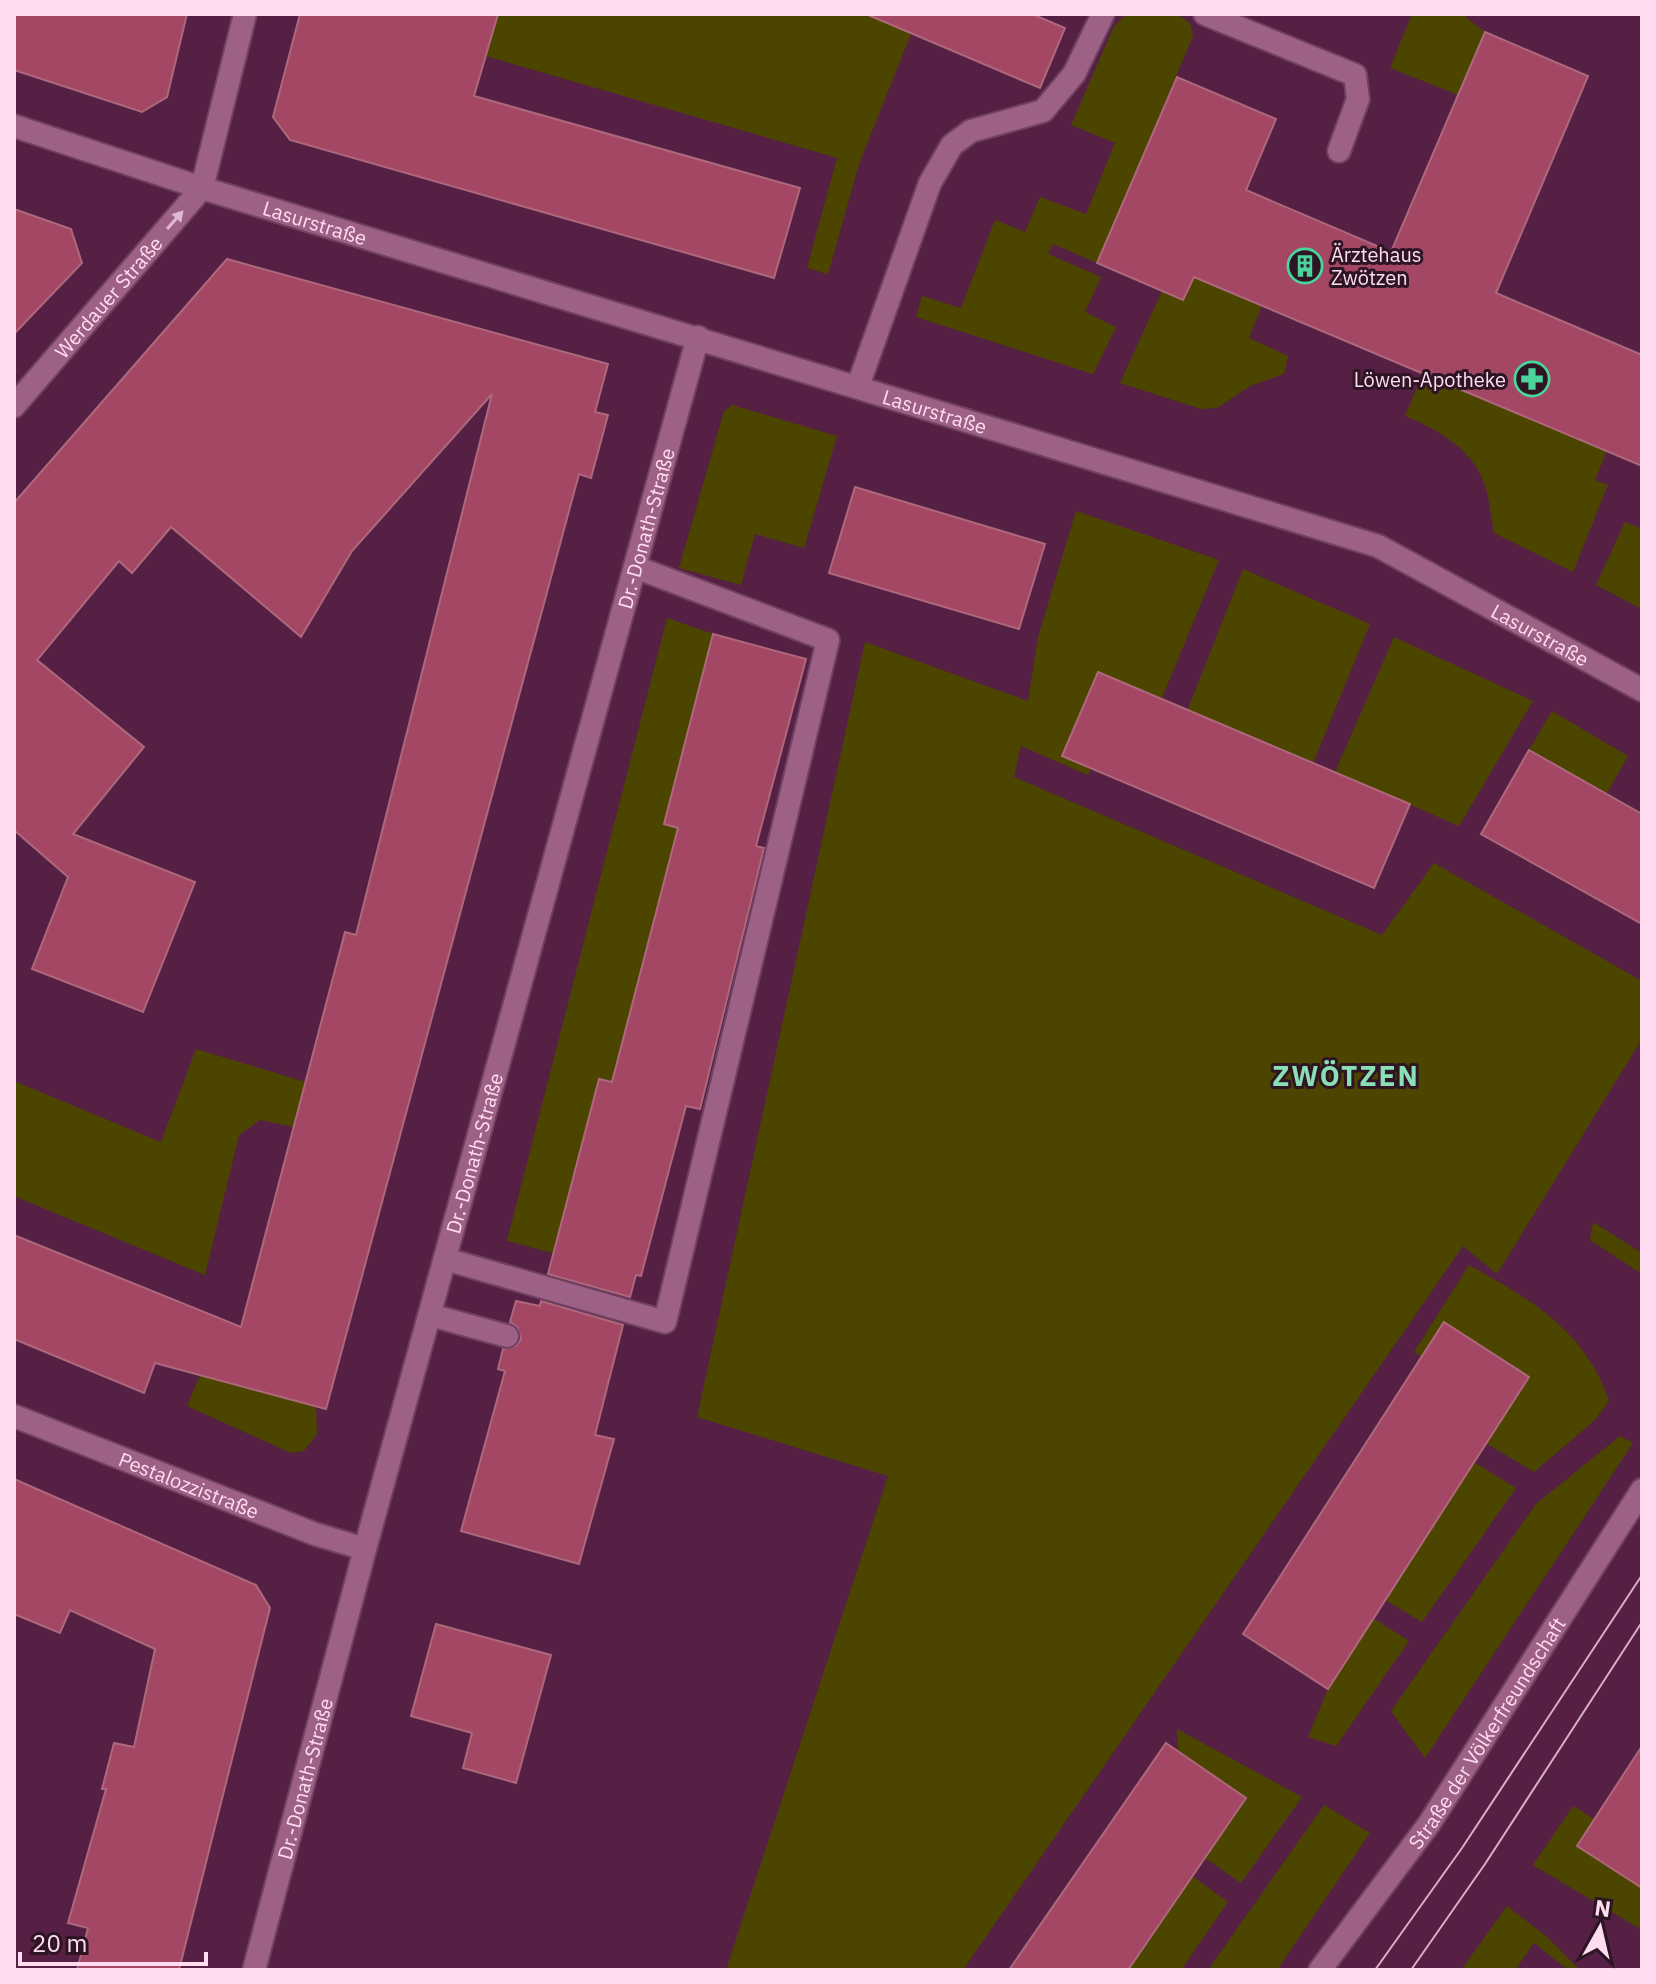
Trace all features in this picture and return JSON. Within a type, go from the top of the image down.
[{"type":"street","points":[[202,188],[245,14]]},
{"type":"street","points":[[858,386],[930,183],[952,145],[971,131],[1043,111],[1074,74],[1103,14]]},
{"type":"street","points":[[1205,14],[1355,75],[1358,99],[1339,151]]},
{"type":"street","name":"Lasurstraße","points":[[14,126],[202,188],[1378,546],[1642,690]]},
{"type":"street","name":"Werdauer Straße","points":[[14,406],[202,188]]},
{"type":"street","name":"Dr.-Donath-Straße","points":[[254,1970],[365,1549],[698,337]]},
{"type":"street","points":[[445,1259],[665,1322],[828,640],[635,567]]},
{"type":"street","points":[[430,1315],[507,1336]]},
{"type":"street","name":"Pestalozzistraße","points":[[14,1416],[315,1534],[365,1549]]},
{"type":"street","name":"Straße der Völkerfreundschaft","points":[[1320,1970],[1429,1824],[1642,1490]]},
{"type":"shaded area","points":[[498,14],[919,14],[859,164],[828,274],[807,268],[837,158],[486,56]]},
{"type":"shaded area","points":[[1127,14],[1177,14],[1190,23],[1193,36],[1097,263],[1053,244],[1048,254],[1101,277],[1085,312],[1116,327],[1093,374],[916,317],[922,296],[961,308],[995,220],[1025,232],[1040,197],[1086,214],[1115,143],[1071,125],[1114,26]]},
{"type":"shaded area","points":[[1412,14],[1462,14],[1485,32],[1458,95],[1390,68]]},
{"type":"shaded area","points":[[1194,277],[1262,305],[1249,338],[1288,356],[1284,374],[1250,386],[1217,408],[1201,409],[1120,383],[1162,291],[1183,299]]},
{"type":"shaded area","points":[[1423,373],[1607,451],[1595,480],[1608,485],[1573,572],[1494,533],[1486,489],[1474,464],[1443,435],[1405,416]]},
{"type":"shaded area","points":[[732,405],[837,436],[804,548],[755,534],[741,585],[679,568],[724,411]]},
{"type":"shaded area","points":[[1076,511],[1219,560],[1162,698],[1098,672],[1062,755],[1091,768],[1088,775],[1021,746],[1014,777],[1382,935],[1434,863],[1642,981],[1642,1039],[1497,1274],[1463,1246],[963,1970],[726,1970],[888,1476],[697,1417],[865,642],[1028,701],[1038,637]]},
{"type":"shaded area","points":[[1625,522],[1642,529],[1642,609],[1596,585]]},
{"type":"shaded area","points":[[1243,569],[1370,624],[1313,763],[1188,709]]},
{"type":"shaded area","points":[[667,618],[713,634],[664,824],[678,828],[612,1082],[599,1079],[553,1253],[507,1241]]},
{"type":"shaded area","points":[[1394,637],[1533,701],[1459,826],[1335,772]]},
{"type":"shaded area","points":[[1552,711],[1628,756],[1607,793],[1529,750]]},
{"type":"shaded area","points":[[196,1049],[306,1082],[294,1127],[260,1120],[239,1135],[205,1275],[14,1196],[14,1081],[161,1142]]},
{"type":"shaded area","points":[[1593,1222],[1642,1253],[1642,1274],[1590,1240]]},
{"type":"shaded area","points":[[1469,1265],[1534,1305],[1571,1336],[1599,1376],[1609,1401],[1594,1421],[1534,1472],[1486,1443],[1529,1377],[1444,1322],[1421,1357],[1414,1352]]},
{"type":"shaded area","points":[[213,1344],[234,1351],[226,1382],[316,1406],[317,1434],[304,1451],[291,1453],[187,1406]]},
{"type":"shaded area","points":[[1620,1436],[1633,1443],[1425,1758],[1391,1711],[1536,1504]]},
{"type":"shaded area","points":[[1474,1462],[1516,1488],[1422,1622],[1385,1600]]},
{"type":"shaded area","points":[[1373,1618],[1409,1641],[1336,1746],[1308,1737],[1328,1689]]},
{"type":"shaded area","points":[[1177,1729],[1302,1797],[1241,1883],[1205,1858],[1246,1798],[1178,1750]]},
{"type":"shaded area","points":[[1324,1805],[1370,1833],[1277,1970],[1208,1970]]},
{"type":"shaded area","points":[[1573,1806],[1594,1819],[1578,1847],[1642,1888],[1642,1930],[1533,1865]]},
{"type":"shaded area","points":[[1192,1876],[1228,1902],[1181,1970],[1128,1970]]},
{"type":"shaded area","points":[[1507,1906],[1546,1936],[1580,1970],[1568,1970],[1534,1943],[1515,1970],[1461,1970]]},
{"type":"building","points":[[14,14],[187,14],[167,97],[142,112],[14,70]]},
{"type":"building","points":[[300,14],[498,14],[474,96],[800,188],[774,278],[290,140],[273,117]]},
{"type":"building","points":[[866,14],[1032,14],[1065,28],[1040,88]]},
{"type":"building","name":"Ärztehaus Zwötzen","points":[[1485,32],[1588,76],[1496,293],[1642,355],[1642,466],[1194,277],[1183,300],[1097,263],[1177,77],[1276,119],[1246,190],[1391,252]]},
{"type":"building","points":[[14,209],[71,229],[82,263],[14,334]]},
{"type":"building","points":[[227,259],[608,364],[595,412],[608,415],[591,478],[579,474],[326,1409],[155,1363],[144,1393],[14,1339],[14,1235],[241,1327],[345,932],[356,935],[492,394],[352,551],[301,637],[171,527],[132,573],[119,561],[37,660],[144,747],[73,834],[195,882],[143,1012],[32,969],[68,877],[14,830],[14,503]]},
{"type":"building","points":[[855,487],[1045,544],[1019,629],[829,573]]},
{"type":"building","points":[[713,634],[806,659],[756,846],[764,848],[700,1109],[686,1106],[641,1276],[636,1275],[630,1297],[548,1274],[599,1079],[612,1082],[678,828],[664,824]]},
{"type":"building","points":[[1098,672],[1410,804],[1374,888],[1062,756]]},
{"type":"building","points":[[1529,750],[1642,814],[1642,924],[1481,834]]},
{"type":"building","points":[[516,1301],[540,1306],[541,1301],[623,1325],[595,1435],[614,1439],[579,1564],[461,1531],[505,1371],[498,1369],[503,1349],[516,1346],[521,1339],[517,1327],[510,1322]]},
{"type":"building","points":[[1444,1322],[1529,1377],[1328,1689],[1243,1634]]},
{"type":"building","points":[[14,1479],[256,1585],[270,1608],[179,1970],[77,1970],[88,1928],[68,1923],[106,1789],[102,1789],[114,1743],[134,1747],[155,1649],[70,1610],[60,1633],[14,1614]]},
{"type":"building","points":[[436,1624],[551,1655],[516,1783],[463,1768],[472,1733],[411,1716]]},
{"type":"building","points":[[1166,1743],[1246,1798],[1128,1970],[1009,1970]]},
{"type":"building","points":[[1642,1746],[1642,1888],[1577,1846]]},
{"type":"tram line","points":[[1375,1970],[1462,1848],[1642,1575]]},
{"type":"tram line","points":[[1411,1970],[1485,1864],[1642,1622]]},
{"type":"place","name":"Ärztehaus Zwötzen","points":[[1305,266]]},
{"type":"place","name":"Löwen-Apotheke","points":[[1532,379]]},
{"type":"district","name":"ZWÖTZEN","points":[[1346,1075]]}]
